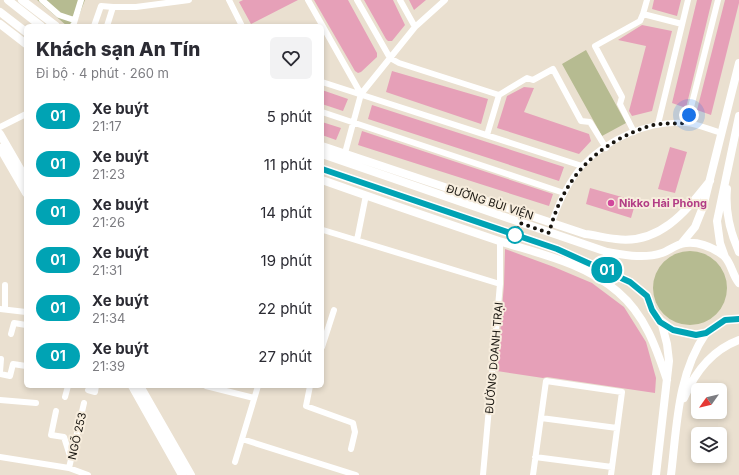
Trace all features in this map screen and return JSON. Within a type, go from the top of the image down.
[{"type":"main road","points":[[8,0],[38,24]]},
{"type":"main road","points":[[22,0],[53,24]]},
{"type":"main road","points":[[0,12],[24,30]]},
{"type":"main road","points":[[0,24],[24,42]]},
{"type":"main road","points":[[681,244],[689,236],[699,218],[710,181],[739,64]]},
{"type":"main road","points":[[738,281],[720,244],[717,221],[739,116]]},
{"type":"main road","points":[[0,134],[24,176]]},
{"type":"main road","name":"ĐƯỜNG BÙI VIỆN","points":[[324,147],[344,157],[549,233],[607,252],[638,256],[662,253],[681,244]]},
{"type":"main road","points":[[0,148],[24,190]]},
{"type":"main road","name":"ĐƯỜNG BÙI VIỆN","points":[[324,154],[344,157],[552,222],[585,234],[617,240],[642,238],[663,229],[684,214],[710,181]]},
{"type":"main road","points":[[728,164],[726,202],[731,230],[739,252]]},
{"type":"main road","name":"ĐƯỜNG BÙI VIỆN","points":[[324,170],[557,249],[630,282],[647,296],[652,310],[660,322]]},
{"type":"main road","points":[[324,181],[500,241],[557,258],[606,282],[629,303],[638,314],[652,338],[667,380]]},
{"type":"main road","points":[[549,233],[552,222]]},
{"type":"main road","points":[[681,244],[690,242],[713,248],[725,257]]},
{"type":"main road","points":[[557,249],[557,258]]},
{"type":"main road","points":[[671,475],[678,412],[684,377],[689,363],[706,333],[725,320],[739,319]]},
{"type":"main road","points":[[656,475],[668,361],[667,344],[660,322]]},
{"type":"main road","points":[[660,322],[673,330],[687,334],[706,333]]},
{"type":"main road","points":[[678,412],[701,367],[717,352],[739,340]]},
{"type":"main road","points":[[133,388],[182,475]]},
{"type":"main road","points":[[141,388],[187,471],[191,475]]},
{"type":"street","points":[[42,0],[59,15],[73,23],[80,0]]},
{"type":"street","points":[[95,24],[101,6],[136,7],[189,0]]},
{"type":"street","points":[[229,0],[241,24]]},
{"type":"street","points":[[308,0],[322,24]]},
{"type":"street","points":[[357,0],[390,58],[399,63],[499,95]]},
{"type":"street","points":[[400,0],[415,27]]},
{"type":"street","points":[[344,157],[361,94],[415,27],[445,0]]},
{"type":"street","points":[[634,132],[620,104],[622,97],[595,46],[640,21],[647,0]]},
{"type":"street","points":[[658,124],[688,0]]},
{"type":"street","points":[[687,123],[718,0]]},
{"type":"street","points":[[108,24],[113,7]]},
{"type":"street","points":[[643,14],[682,24]]},
{"type":"street","points":[[324,28],[361,94]]},
{"type":"street","points":[[487,135],[499,95],[527,78],[533,80],[553,69],[581,121],[590,122],[606,148]]},
{"type":"street","points":[[324,83],[582,166]]},
{"type":"street","points":[[324,113],[564,193]]},
{"type":"street","points":[[0,128],[24,115]]},
{"type":"street","points":[[552,222],[564,193],[582,166],[606,148],[634,132],[658,124],[687,123],[722,132]]},
{"type":"street","points":[[357,240],[366,195]]},
{"type":"street","points":[[324,230],[500,284]]},
{"type":"street","name":"ĐƯỜNG DOANH TRẠI","points":[[483,475],[500,284],[500,241]]},
{"type":"street","points":[[5,285],[3,309],[24,312]]},
{"type":"street","points":[[324,341],[334,310]]},
{"type":"street","points":[[11,334],[14,323],[24,325]]},
{"type":"street","points":[[1,359],[0,373],[10,376],[13,364],[24,366]]},
{"type":"street","points":[[533,475],[546,381],[622,392],[611,475]]},
{"type":"street","points":[[65,397],[67,388]]},
{"type":"street","points":[[88,390],[95,392],[96,388]]},
{"type":"street","points":[[214,388],[254,398]]},
{"type":"street","points":[[235,462],[257,388]]},
{"type":"street","points":[[310,388],[306,406],[353,423],[355,432],[351,449]]},
{"type":"street","points":[[0,400],[36,403]]},
{"type":"street","name":"NGÕ 253","points":[[69,468],[84,404]]},
{"type":"street","points":[[56,411],[51,434],[64,437],[71,461]]},
{"type":"street","points":[[541,418],[617,428]]},
{"type":"street","points":[[242,439],[337,472],[356,475]]},
{"type":"street","points":[[0,457],[69,468],[88,475]]},
{"type":"street","points":[[535,457],[612,467]]},
{"type":"green space","points":[[37,0],[85,0],[76,24],[65,24]]},
{"type":"green space","points":[[586,50],[626,123],[602,136],[562,64]]},
{"type":"green space","points":[[690,251],[704,254],[716,262],[724,274],[727,288],[724,302],[716,314],[704,322],[690,325],[676,322],[664,314],[656,302],[653,288],[656,274],[664,262],[676,254]]},
{"type":"building","points":[[243,0],[298,0],[251,24],[239,2]]},
{"type":"building","points":[[314,0],[348,0],[377,53],[377,57],[361,72],[358,73],[355,71]]},
{"type":"building","points":[[364,0],[393,0],[405,25],[392,41],[388,41],[386,39]]},
{"type":"building","points":[[409,0],[426,0],[414,10]]},
{"type":"building","points":[[654,0],[681,0],[677,16],[652,9]]},
{"type":"building","points":[[697,0],[712,0],[686,108],[672,103]]},
{"type":"building","points":[[725,0],[739,0],[739,3],[711,115],[697,110]]},
{"type":"building","points":[[642,25],[672,31],[652,111],[632,116],[629,111],[646,46],[618,40]]},
{"type":"building","points":[[392,71],[488,99],[481,124],[386,92]]},
{"type":"building","points":[[524,87],[534,88],[524,112],[589,134],[591,141],[579,154],[497,128],[507,96]]},
{"type":"building","points":[[324,91],[348,99],[343,111],[324,105]]},
{"type":"building","points":[[372,105],[564,167],[559,181],[368,119]]},
{"type":"building","points":[[324,123],[341,128],[336,140],[324,136]]},
{"type":"building","points":[[362,131],[553,194],[549,206],[358,145]]},
{"type":"building","points":[[670,147],[687,152],[675,193],[658,189]]},
{"type":"building","name":"Nikko Hải Phòng","points":[[590,188],[636,201],[631,218],[586,204]]},
{"type":"building","points":[[505,249],[592,283],[624,307],[646,342],[656,378],[655,393],[497,371],[504,284]]},
{"type":"bus line","name":"01","points":[[324,170],[557,249],[611,272],[630,282],[647,296],[652,310],[660,322],[673,330],[696,335],[706,333],[725,320],[739,319]]},
{"type":"place","name":"Nikko Hải Phòng","points":[[611,203]]},
{"type":"route","points":[[515,235],[520,223],[549,233],[552,222],[570,182],[582,166],[596,154],[614,142],[638,130],[658,124],[687,123],[689,115]]}]
